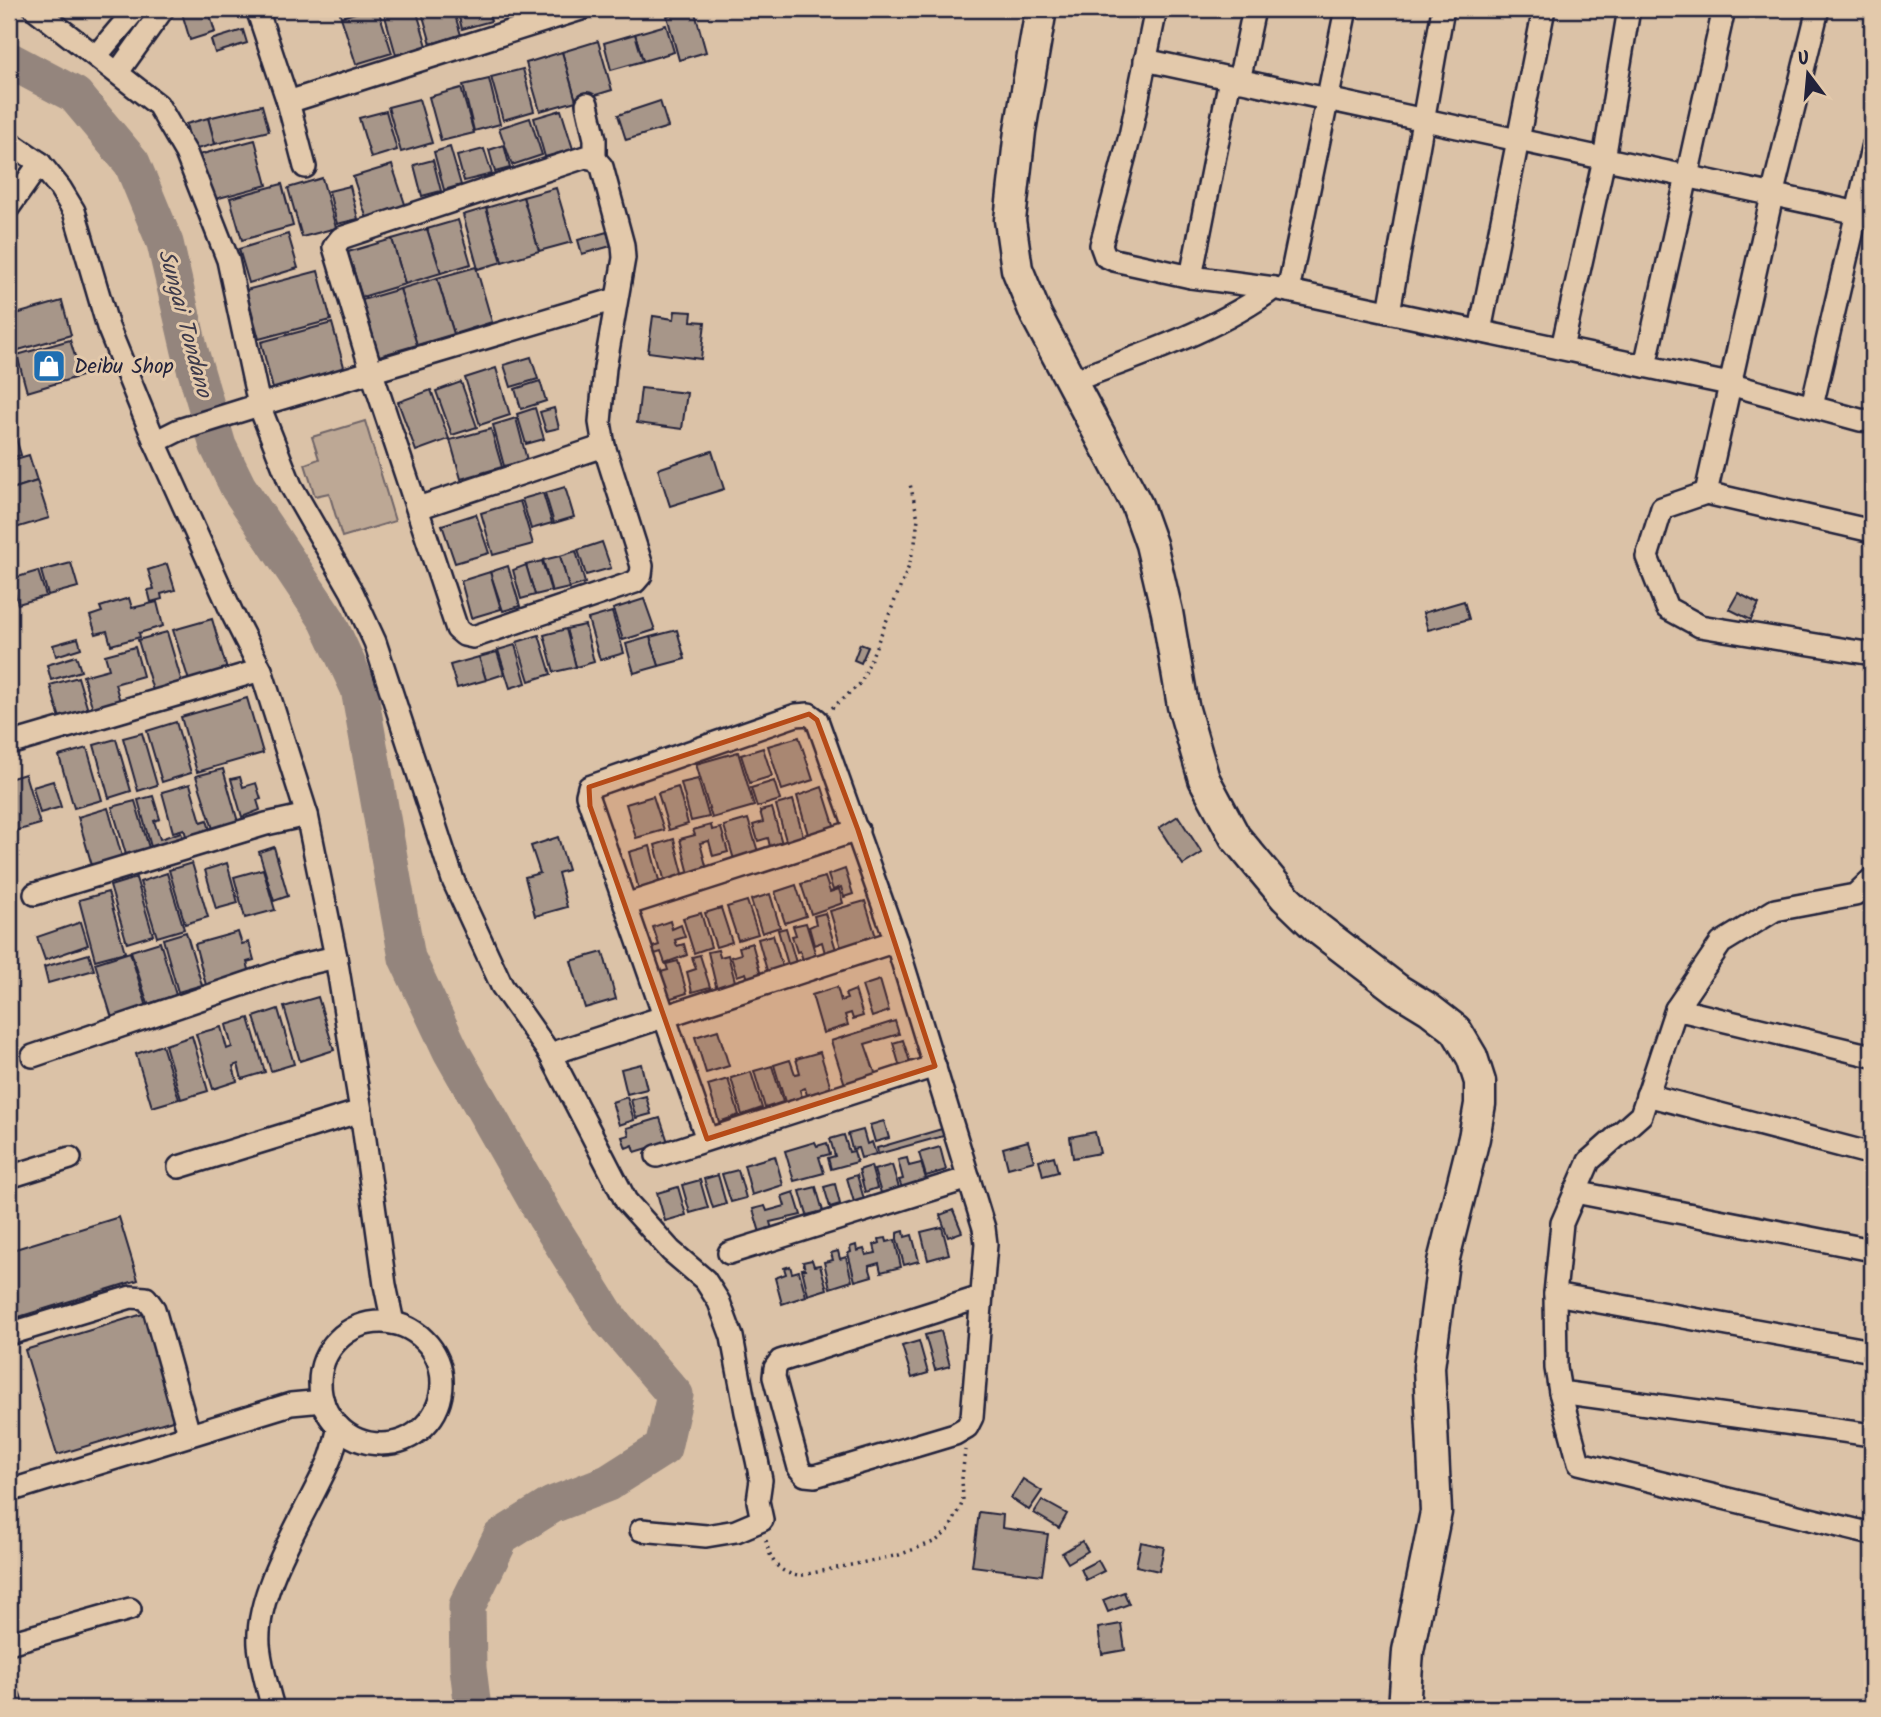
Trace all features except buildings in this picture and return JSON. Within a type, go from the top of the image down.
[{"type":"main road","points":[[1041,9],[1020,131],[1010,220],[1017,269],[1036,315],[1070,382],[1122,473],[1137,505],[1151,544],[1167,612],[1183,706],[1204,779],[1235,836],[1285,897],[1317,928],[1456,1030],[1472,1057],[1480,1082],[1480,1104],[1474,1138],[1443,1262],[1429,1367],[1436,1512],[1410,1637],[1404,1708]]},
{"type":"street","points":[[35,9],[158,105],[186,153],[228,260],[259,405],[291,486],[352,592],[375,642],[453,880],[502,986],[550,1054],[625,1201],[671,1251],[705,1280],[719,1301],[738,1362],[761,1480],[758,1501],[762,1520],[736,1531],[706,1536],[641,1530]]},
{"type":"street","points":[[96,56],[135,9]]},
{"type":"street","points":[[118,72],[163,9]]},
{"type":"street","points":[[257,9],[288,102],[304,167]]},
{"type":"street","points":[[288,102],[581,9]]},
{"type":"street","points":[[1156,9],[1130,136],[1101,245],[1105,256],[1191,277],[1281,290],[1562,348],[1729,384],[1872,421]]},
{"type":"street","points":[[1191,277],[1234,80],[1254,9]]},
{"type":"street","points":[[1070,382],[1182,337],[1281,290],[1328,99],[1346,9]]},
{"type":"street","points":[[1389,312],[1443,9]]},
{"type":"street","points":[[1480,331],[1544,9]]},
{"type":"street","points":[[1562,348],[1604,159],[1629,9]]},
{"type":"street","points":[[1645,366],[1724,9]]},
{"type":"street","points":[[1706,492],[1772,195],[1818,9]]},
{"type":"street","points":[[1145,60],[1865,214]]},
{"type":"street","points":[[587,104],[595,139],[595,159]]},
{"type":"street","points":[[1812,406],[1865,214],[1872,148]]},
{"type":"street","points":[[12,152],[40,163],[74,211],[108,327],[155,442],[232,613],[261,670],[307,815],[336,957],[393,1323]]},
{"type":"street","points":[[585,157],[595,159],[602,167],[624,258],[605,368],[600,422],[604,446],[642,566],[641,575],[635,582],[486,633],[473,637],[464,635],[457,629],[372,373],[334,247],[337,241],[570,160],[585,157]]},
{"type":"street","points":[[9,207],[40,163]]},
{"type":"street","points":[[155,442],[179,430],[237,411],[616,299]]},
{"type":"street","points":[[418,508],[604,446]]},
{"type":"street","points":[[1872,531],[1706,492],[1662,508],[1647,557],[1667,608],[1700,626],[1872,654]]},
{"type":"street","points":[[9,744],[261,670]]},
{"type":"street","points":[[707,1139],[587,795],[589,787],[796,715],[809,714],[817,720],[896,941],[984,1228],[986,1244],[972,1417],[967,1427],[955,1434],[815,1476],[805,1475],[799,1468],[774,1377],[775,1368],[780,1361],[981,1297]]},
{"type":"street","points":[[35,894],[266,824],[307,815]]},
{"type":"street","points":[[625,905],[858,830]]},
{"type":"street","points":[[1872,879],[1855,895],[1774,910],[1721,943],[1676,1009],[1641,1115],[1588,1161],[1562,1223],[1555,1294],[1556,1368],[1579,1463],[1872,1534]]},
{"type":"street","points":[[550,1054],[896,941]]},
{"type":"street","points":[[33,1056],[297,966],[336,957]]},
{"type":"street","points":[[1676,1009],[1872,1056]]},
{"type":"street","points":[[657,1156],[935,1066]]},
{"type":"street","points":[[1647,1095],[1872,1154]]},
{"type":"street","points":[[179,1167],[361,1111]]},
{"type":"street","points":[[9,1177],[70,1158]]},
{"type":"street","points":[[729,1253],[969,1178]]},
{"type":"street","points":[[1575,1192],[1872,1250]]},
{"type":"street","points":[[372,1323],[385,1285]]},
{"type":"street","points":[[1555,1294],[1872,1351]]},
{"type":"street","points":[[9,1334],[131,1297],[146,1298],[154,1309],[189,1434]]},
{"type":"street","points":[[372,1323],[404,1326],[422,1338],[435,1354],[442,1385],[438,1406],[426,1424],[399,1441],[378,1444],[349,1433],[332,1420],[321,1394],[323,1365],[335,1343],[352,1330],[372,1323]]},
{"type":"street","points":[[1560,1392],[1872,1435]]},
{"type":"street","points":[[9,1491],[321,1394]]},
{"type":"street","points":[[273,1708],[259,1642],[262,1616],[274,1576],[331,1457],[349,1433]]},
{"type":"street","points":[[9,1643],[130,1609]]},
{"type":"street","points":[[9,1698],[12,1708]]},
{"type":"path","points":[[817,720],[861,683],[899,591],[915,543],[918,518],[910,484]]},
{"type":"path","points":[[762,1520],[768,1553],[785,1574],[798,1576],[899,1555],[928,1546],[948,1531],[963,1500],[962,1479],[967,1427]]},
{"type":"highlighted area","points":[[809,714],[817,720],[858,830],[935,1066],[707,1139],[590,806],[589,787]]},
{"type":"shaded area","points":[[365,421],[395,521],[342,537],[329,493],[315,496],[305,464],[319,459],[312,437]]},
{"type":"waterway","name":"Sungai Tondano","points":[[9,60],[75,95],[132,163],[165,243],[190,351],[218,446],[238,487],[327,620],[359,689],[407,958],[451,1051],[546,1218],[610,1320],[675,1395],[663,1448],[608,1483],[552,1505],[501,1537],[467,1606],[468,1668],[473,1708]]},
{"type":"place","name":"Deibu Shop","points":[[49,366]]}]
